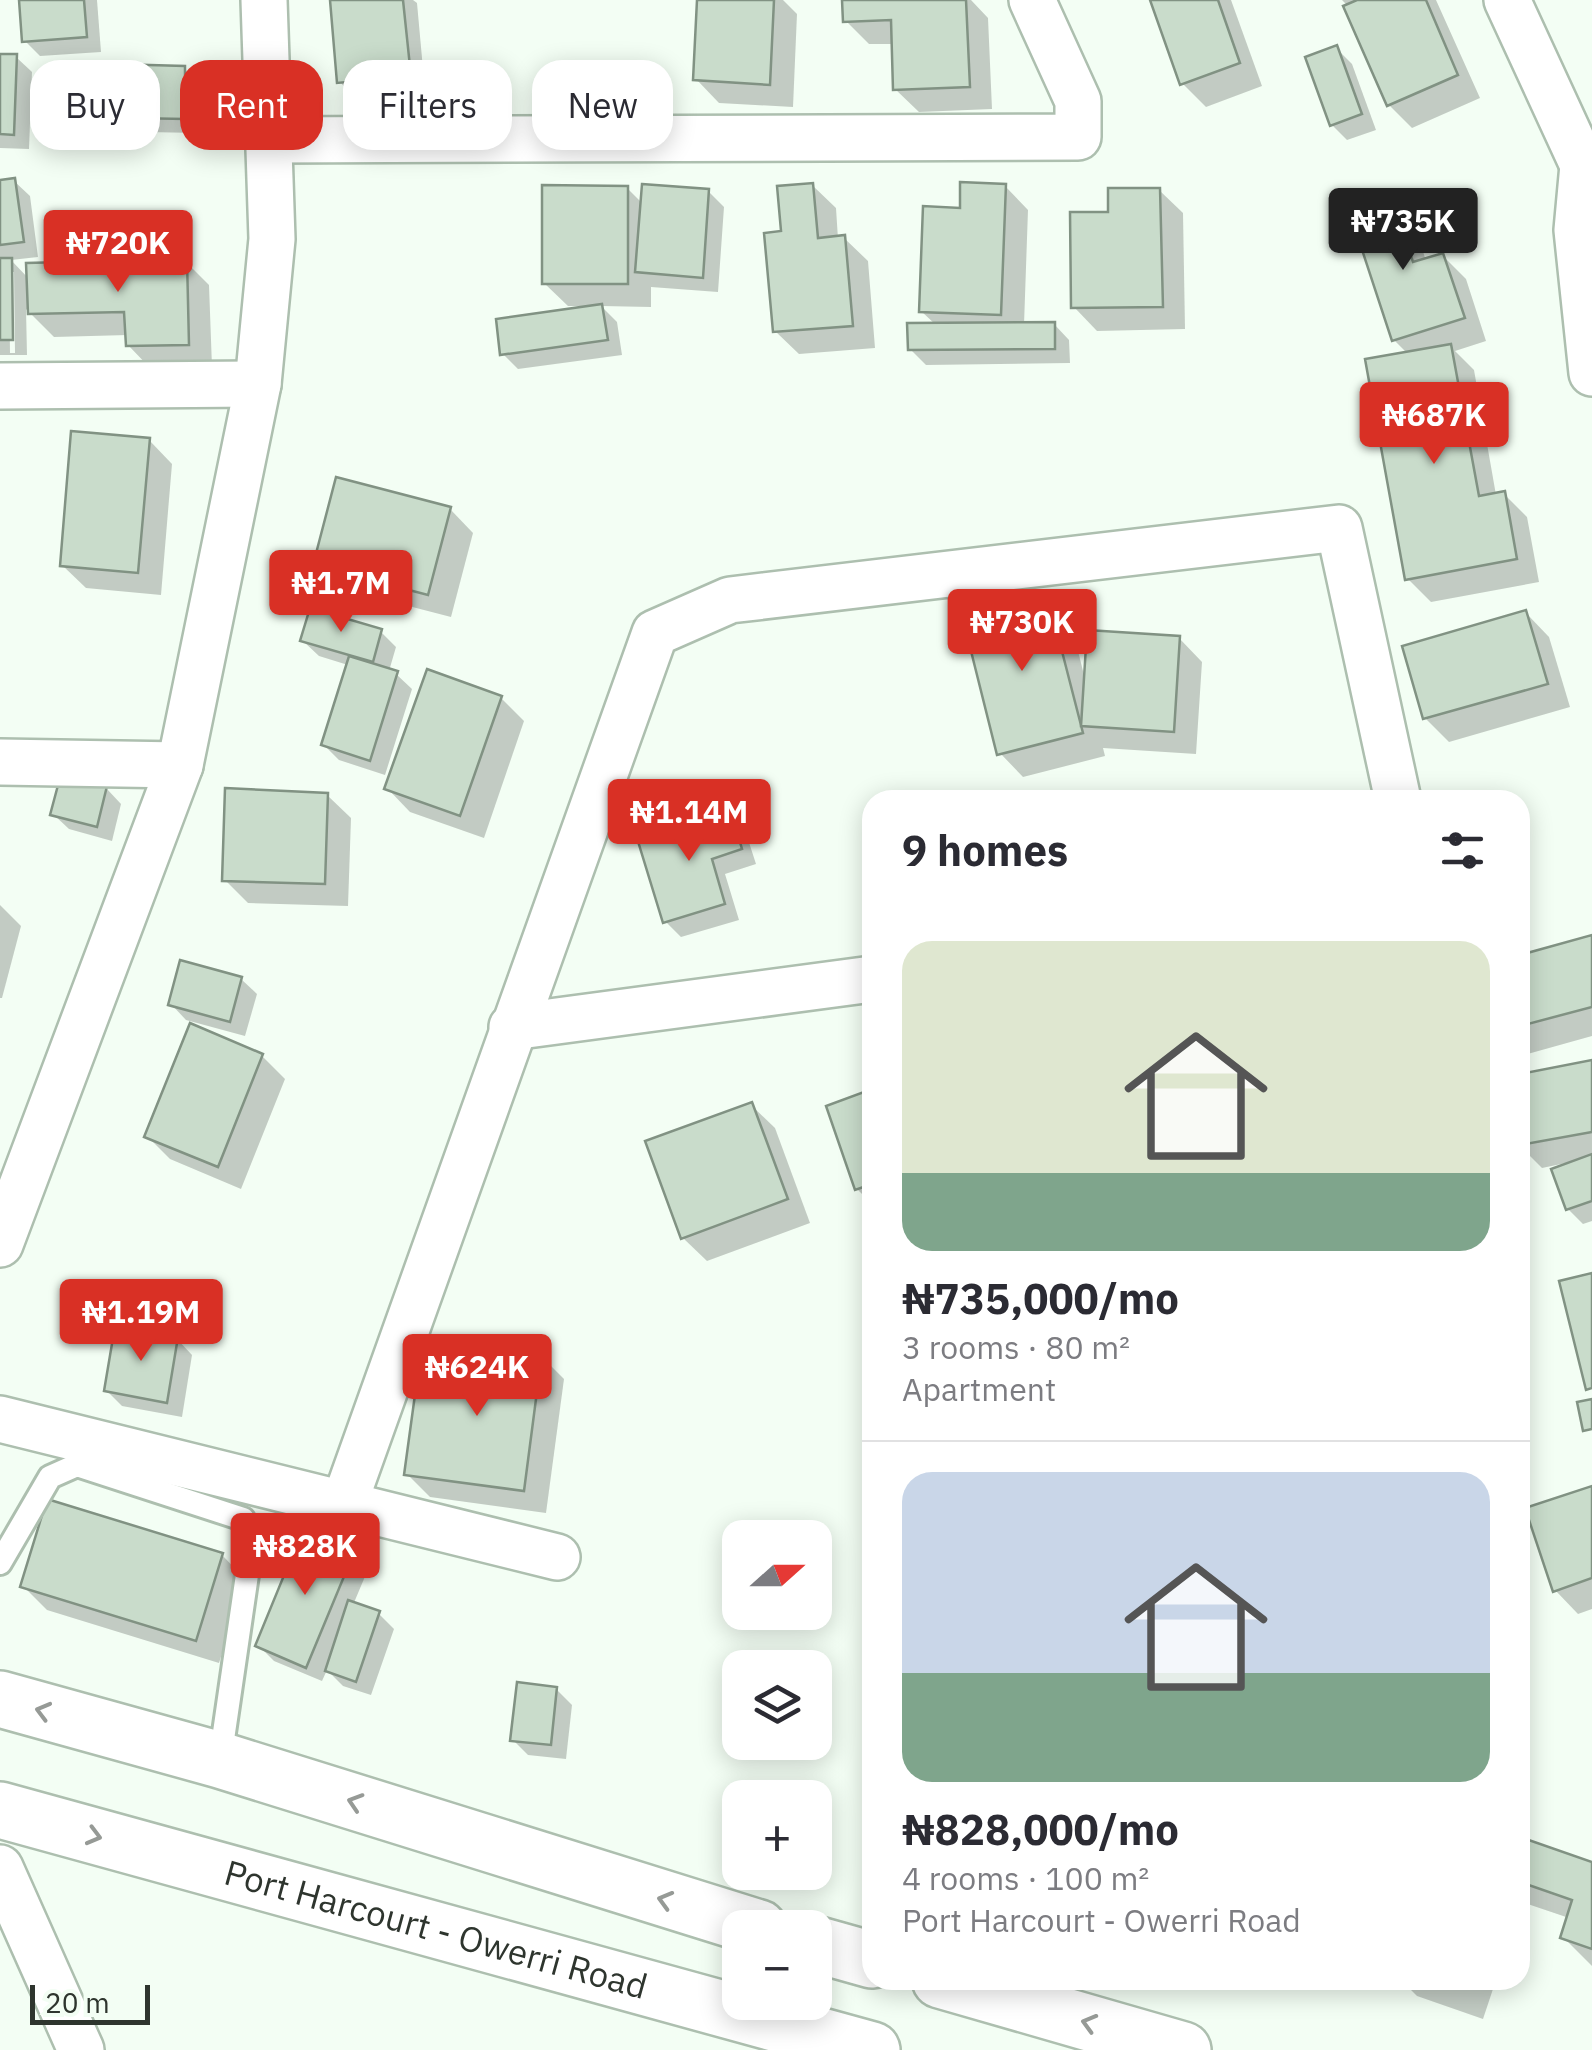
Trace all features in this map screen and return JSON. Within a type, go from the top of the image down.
[{"type":"main road","points":[[0,1699],[220,1760],[722,1917]]},
{"type":"main road","name":"Port Harcourt - Owerri Road","points":[[0,1810],[872,2050]]},
{"type":"main road","points":[[832,1949],[862,1957]]},
{"type":"main road","points":[[975,1990],[1182,2050]]},
{"type":"street","points":[[264,0],[266,60]]},
{"type":"street","points":[[323,140],[1078,138],[1078,101],[1032,0]]},
{"type":"street","points":[[1508,0],[1588,161],[1576,230],[1592,372]]},
{"type":"street","points":[[0,1244],[180,765],[258,384],[272,238],[269,150]]},
{"type":"street","points":[[0,386],[258,384]]},
{"type":"street","points":[[344,1504],[655,633],[730,600],[1340,528],[1396,790]]},
{"type":"street","points":[[0,762],[180,765]]},
{"type":"street","points":[[512,1027],[862,979]]},
{"type":"street","points":[[0,1419],[557,1557]]},
{"type":"street","points":[[0,1868],[81,2050]]},
{"type":"lane","points":[[0,1562],[50,1477],[77,1465],[243,1519],[250,1536],[248,1568],[220,1760]]},
{"type":"building","points":[[19,0],[84,0],[87,37],[22,42]]},
{"type":"building","points":[[330,0],[403,0],[409,60],[343,60],[343,82],[337,83]]},
{"type":"building","points":[[697,0],[774,0],[770,85],[693,80]]},
{"type":"building","points":[[842,0],[966,0],[970,87],[893,90],[891,20],[843,22]]},
{"type":"building","points":[[1150,0],[1218,0],[1240,63],[1180,85]]},
{"type":"building","points":[[1357,0],[1426,0],[1458,75],[1387,106],[1343,6]]},
{"type":"building","points":[[1337,45],[1362,114],[1330,126],[1305,57]]},
{"type":"building","points":[[0,54],[17,54],[14,135],[0,134]]},
{"type":"building","points":[[160,65],[180,66],[180,119],[160,119]]},
{"type":"building","points":[[15,178],[24,242],[0,245],[0,180]]},
{"type":"building","points":[[960,182],[1006,184],[1001,315],[919,312],[923,206],[960,208]]},
{"type":"building","points":[[813,183],[818,238],[845,235],[853,326],[773,332],[764,233],[781,231],[777,186]]},
{"type":"building","points":[[642,184],[709,189],[703,278],[635,272]]},
{"type":"building","points":[[542,185],[628,186],[628,284],[542,284]]},
{"type":"building","points":[[1108,188],[1160,188],[1163,307],[1071,308],[1070,212],[1108,212]]},
{"type":"building","points":[[1390,193],[1413,262],[1443,253],[1465,318],[1392,341],[1348,207]]},
{"type":"building","points":[[0,258],[12,258],[13,340],[0,340]]},
{"type":"building","points":[[187,259],[189,345],[126,346],[124,312],[28,314],[26,263]]},
{"type":"building","points":[[602,304],[608,340],[500,355],[496,319]]},
{"type":"building","points":[[1055,322],[1055,349],[908,350],[907,323]]},
{"type":"building","points":[[1451,344],[1479,496],[1505,491],[1517,559],[1405,580],[1365,359]]},
{"type":"building","points":[[71,431],[150,438],[138,573],[60,566]]},
{"type":"building","points":[[336,477],[451,507],[428,595],[313,565]]},
{"type":"building","points":[[1047,593],[1083,733],[997,755],[962,615]]},
{"type":"building","points":[[310,608],[382,629],[373,662],[300,641]]},
{"type":"building","points":[[1526,610],[1548,684],[1423,719],[1402,646]]},
{"type":"building","points":[[1087,630],[1180,636],[1174,732],[1081,726]]},
{"type":"building","points":[[349,656],[398,671],[370,761],[321,745]]},
{"type":"building","points":[[427,669],[502,696],[460,816],[384,789]]},
{"type":"building","points":[[61,774],[107,786],[97,827],[50,815]]},
{"type":"building","points":[[225,788],[328,793],[325,884],[222,881]]},
{"type":"building","points":[[730,809],[742,849],[712,859],[725,904],[663,923],[637,838]]},
{"type":"building","points":[[1592,935],[1592,1007],[1530,1023],[1530,952]]},
{"type":"building","points":[[180,960],[242,977],[230,1022],[168,1005]]},
{"type":"building","points":[[190,1023],[263,1054],[218,1167],[144,1137]]},
{"type":"building","points":[[1592,1060],[1592,1132],[1530,1143],[1530,1072]]},
{"type":"building","points":[[862,1093],[862,1188],[855,1190],[826,1106]]},
{"type":"building","points":[[752,1102],[788,1199],[681,1239],[645,1141]]},
{"type":"building","points":[[1592,1154],[1592,1201],[1566,1210],[1551,1169]]},
{"type":"building","points":[[1592,1273],[1592,1388],[1586,1390],[1559,1281]]},
{"type":"building","points":[[115,1326],[178,1337],[167,1403],[104,1391]]},
{"type":"building","points":[[456,1341],[542,1353],[524,1491],[404,1475],[417,1380],[450,1384]]},
{"type":"building","points":[[1592,1399],[1592,1429],[1583,1431],[1577,1402]]},
{"type":"building","points":[[1592,1486],[1592,1578],[1553,1592],[1530,1523],[1530,1506]]},
{"type":"building","points":[[47,1499],[223,1553],[196,1641],[20,1587]]},
{"type":"building","points":[[303,1529],[355,1550],[306,1668],[255,1646]]},
{"type":"building","points":[[348,1600],[380,1611],[356,1682],[325,1671]]},
{"type":"building","points":[[517,1682],[557,1687],[551,1745],[510,1741]]},
{"type":"building","points":[[1530,1840],[1592,1862],[1592,1949],[1560,1938],[1572,1900],[1530,1885]]}]
